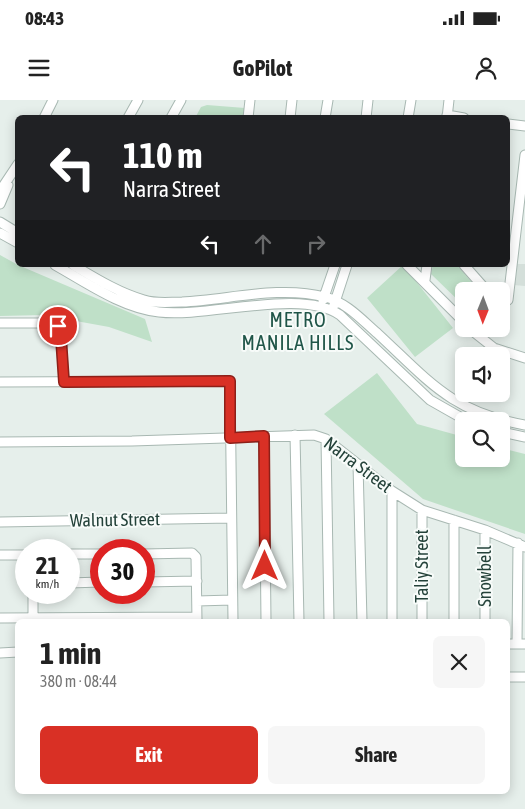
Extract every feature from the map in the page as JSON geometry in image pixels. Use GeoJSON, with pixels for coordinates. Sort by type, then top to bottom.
{"type":"FeatureCollection","features":[{"type":"Feature","properties":{"kind":"street"},"geometry":{"type":"LineString","coordinates":[[46,115],[53,100]]}},
{"type":"Feature","properties":{"kind":"street"},"geometry":{"type":"LineString","coordinates":[[130,115],[138,100]]}},
{"type":"Feature","properties":{"kind":"street"},"geometry":{"type":"LineString","coordinates":[[173,115],[181,100]]}},
{"type":"Feature","properties":{"kind":"street"},"geometry":{"type":"LineString","coordinates":[[248,115],[250,100]]}},
{"type":"Feature","properties":{"kind":"street"},"geometry":{"type":"LineString","coordinates":[[290,115],[292,100]]}},
{"type":"Feature","properties":{"kind":"street"},"geometry":{"type":"LineString","coordinates":[[326,115],[328,100]]}},
{"type":"Feature","properties":{"kind":"street"},"geometry":{"type":"LineString","coordinates":[[366,115],[368,100]]}},
{"type":"Feature","properties":{"kind":"street"},"geometry":{"type":"LineString","coordinates":[[408,115],[411,100]]}},
{"type":"Feature","properties":{"kind":"street"},"geometry":{"type":"LineString","coordinates":[[447,115],[449,100]]}},
{"type":"Feature","properties":{"kind":"street"},"geometry":{"type":"LineString","coordinates":[[510,124],[525,126]]}},
{"type":"Feature","properties":{"kind":"street"},"geometry":{"type":"LineString","coordinates":[[510,252],[525,155]]}},
{"type":"Feature","properties":{"kind":"street"},"geometry":{"type":"LineString","coordinates":[[0,191],[15,169]]}},
{"type":"Feature","properties":{"kind":"street"},"geometry":{"type":"LineString","coordinates":[[0,204],[11,176]]}},
{"type":"Feature","properties":{"kind":"street"},"geometry":{"type":"LineString","coordinates":[[0,222],[15,231]]}},
{"type":"Feature","properties":{"kind":"street"},"geometry":{"type":"LineString","coordinates":[[0,234],[15,242]]}},
{"type":"Feature","properties":{"kind":"street"},"geometry":{"type":"LineString","coordinates":[[59,267],[117,299],[157,312],[208,311],[336,301],[353,312],[434,387],[455,402],[478,413],[525,425]]}},
{"type":"Feature","properties":{"kind":"street"},"geometry":{"type":"LineString","coordinates":[[77,267],[111,286],[144,300],[156,302],[209,301],[268,293],[297,293],[323,301],[430,400],[455,414]]}},
{"type":"Feature","properties":{"kind":"street"},"geometry":{"type":"LineString","coordinates":[[323,301],[335,267]]}},
{"type":"Feature","properties":{"kind":"street"},"geometry":{"type":"LineString","coordinates":[[333,310],[346,267]]}},
{"type":"Feature","properties":{"kind":"street"},"geometry":{"type":"LineString","coordinates":[[409,267],[425,280],[455,312]]}},
{"type":"Feature","properties":{"kind":"street"},"geometry":{"type":"LineString","coordinates":[[425,280],[427,267]]}},
{"type":"Feature","properties":{"kind":"street"},"geometry":{"type":"LineString","coordinates":[[466,267],[479,282]]}},
{"type":"Feature","properties":{"kind":"street"},"geometry":{"type":"LineString","coordinates":[[508,282],[509,267]]}},
{"type":"Feature","properties":{"kind":"street"},"geometry":{"type":"LineString","coordinates":[[0,323],[52,323],[58,326],[61,338],[64,382]]}},
{"type":"Feature","properties":{"kind":"street"},"geometry":{"type":"LineString","coordinates":[[481,338],[494,348],[525,358]]}},
{"type":"Feature","properties":{"kind":"street"},"geometry":{"type":"LineString","coordinates":[[0,382],[230,381],[230,518],[233,619]]}},
{"type":"Feature","properties":{"kind":"street"},"geometry":{"type":"LineString","coordinates":[[510,434],[525,437]]}},
{"type":"Feature","properties":{"kind":"street"},"geometry":{"type":"LineString","coordinates":[[295,435],[299,619]]}},
{"type":"Feature","properties":{"kind":"street","name":"Narra Street"},"geometry":{"type":"LineString","coordinates":[[0,442],[314,435],[326,439],[392,491],[422,510],[485,530],[522,545]]}},
{"type":"Feature","properties":{"kind":"street"},"geometry":{"type":"LineString","coordinates":[[264,436],[266,619]]}},
{"type":"Feature","properties":{"kind":"street"},"geometry":{"type":"LineString","coordinates":[[326,439],[330,619]]}},
{"type":"Feature","properties":{"kind":"street"},"geometry":{"type":"LineString","coordinates":[[358,464],[362,619]]}},
{"type":"Feature","properties":{"kind":"street"},"geometry":{"type":"LineString","coordinates":[[392,491],[392,619]]}},
{"type":"Feature","properties":{"kind":"street","name":"Taliy Street"},"geometry":{"type":"LineString","coordinates":[[422,510],[422,619]]}},
{"type":"Feature","properties":{"kind":"street","name":"Walnut Street"},"geometry":{"type":"LineString","coordinates":[[0,522],[230,518]]}},
{"type":"Feature","properties":{"kind":"street"},"geometry":{"type":"LineString","coordinates":[[454,520],[454,619]]}},
{"type":"Feature","properties":{"kind":"street","name":"Snowbell"},"geometry":{"type":"LineString","coordinates":[[485,530],[485,619]]}},
{"type":"Feature","properties":{"kind":"street"},"geometry":{"type":"LineString","coordinates":[[516,644],[522,545]]}},
{"type":"Feature","properties":{"kind":"street"},"geometry":{"type":"LineString","coordinates":[[0,548],[0,555],[15,554]]}},
{"type":"Feature","properties":{"kind":"street"},"geometry":{"type":"LineString","coordinates":[[0,618],[197,619],[197,559],[195,555],[155,554]]}},
{"type":"Feature","properties":{"kind":"street"},"geometry":{"type":"LineString","coordinates":[[155,582],[197,581]]}},
{"type":"Feature","properties":{"kind":"street"},"geometry":{"type":"LineString","coordinates":[[197,602],[232,600]]}},
{"type":"Feature","properties":{"kind":"street"},"geometry":{"type":"LineString","coordinates":[[33,604],[33,618]]}},
{"type":"Feature","properties":{"kind":"street"},"geometry":{"type":"LineString","coordinates":[[0,653],[15,652]]}},
{"type":"Feature","properties":{"kind":"street"},"geometry":{"type":"LineString","coordinates":[[510,678],[525,677]]}},
{"type":"Feature","properties":{"kind":"shaded area"},"geometry":{"type":"Polygon","coordinates":[[[514,264],[525,264],[525,286],[513,285],[514,264]]]}},
{"type":"Feature","properties":{"kind":"green space"},"geometry":{"type":"Polygon","coordinates":[[[207,105],[245,108],[244,115],[197,115],[201,107],[207,105]]]}},
{"type":"Feature","properties":{"kind":"green space"},"geometry":{"type":"Polygon","coordinates":[[[0,255],[15,263],[15,267],[23,267],[145,319],[152,342],[109,327],[43,315],[0,316],[0,255]]]}},
{"type":"Feature","properties":{"kind":"green space"},"geometry":{"type":"Polygon","coordinates":[[[401,267],[405,267],[453,328],[415,357],[367,298],[401,267]]]}},
{"type":"Feature","properties":{"kind":"green space"},"geometry":{"type":"Polygon","coordinates":[[[433,267],[459,267],[471,282],[455,282],[455,297],[431,274],[433,267]]]}},
{"type":"Feature","properties":{"kind":"green space"},"geometry":{"type":"Polygon","coordinates":[[[377,373],[417,424],[455,435],[455,467],[510,467],[510,450],[525,454],[525,534],[423,499],[324,414],[377,373]]]}},
{"type":"Feature","properties":{"kind":"district","name":"METRO MANILA HILLS"},"geometry":{"type":"Point","coordinates":[298,332]}},
{"type":"Feature","properties":{"kind":"route"},"geometry":{"type":"LineString","coordinates":[[58,326],[61,338],[64,382],[230,381],[230,438],[264,436],[265,566]]}}]}
